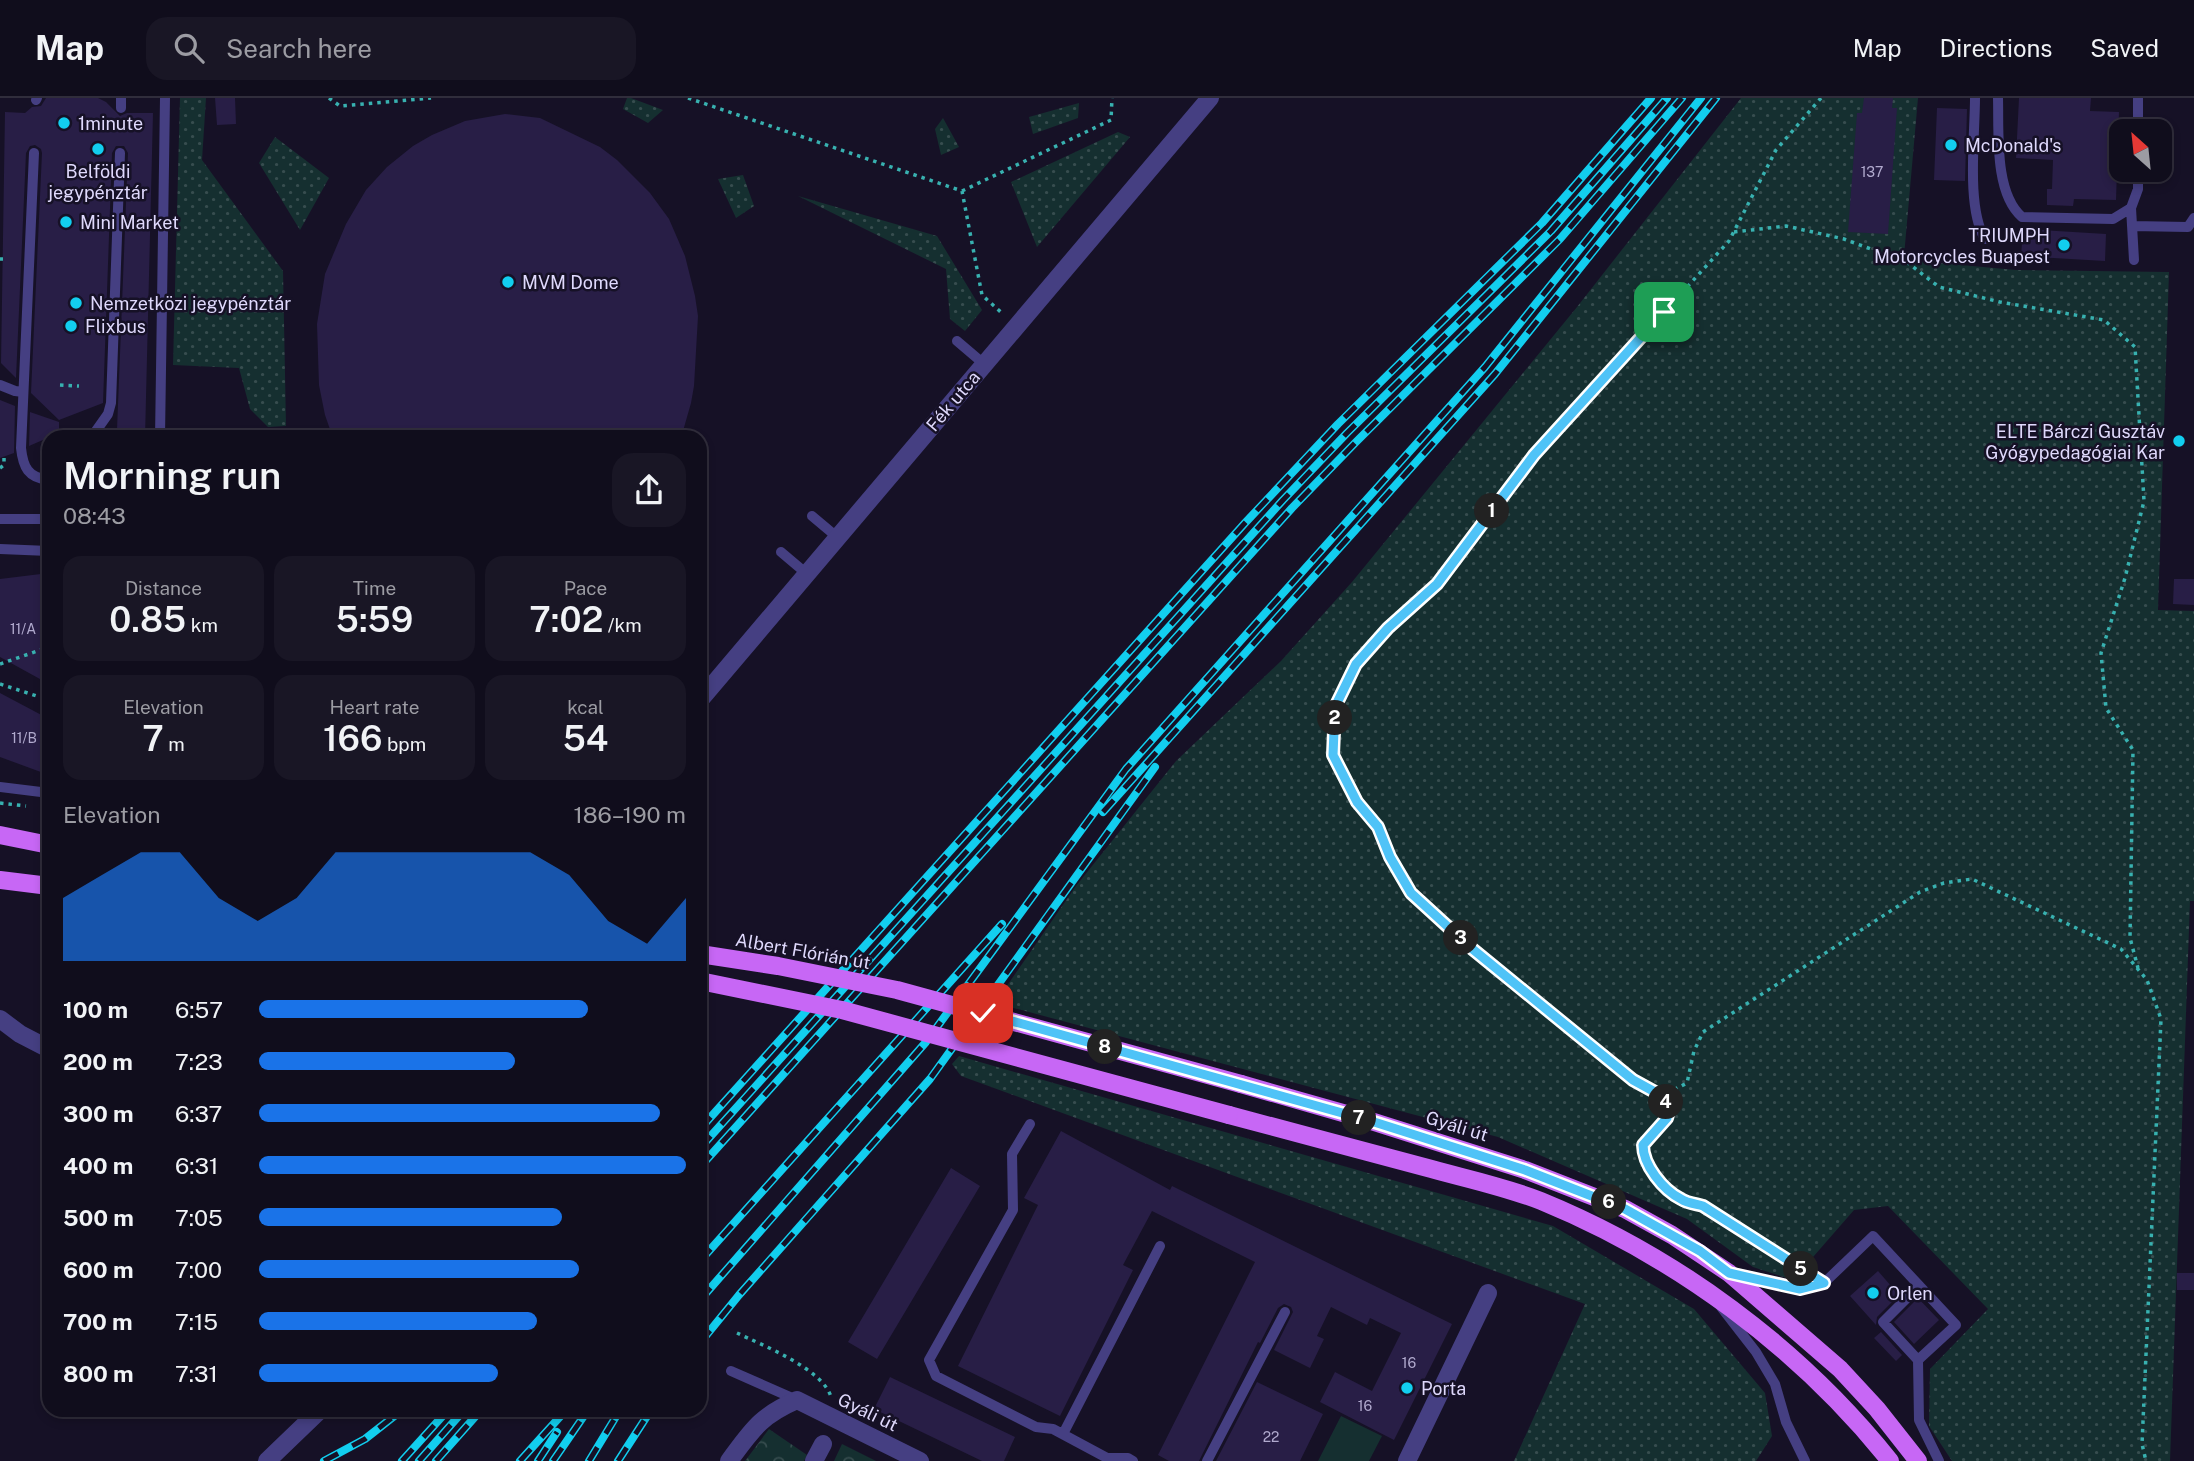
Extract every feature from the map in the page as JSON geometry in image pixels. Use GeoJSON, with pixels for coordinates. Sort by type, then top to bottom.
{"type":"FeatureCollection","features":[{"type":"Feature","properties":{"kind":"main road"},"geometry":{"type":"LineString","coordinates":[[0,835],[42,844]]}},
{"type":"Feature","properties":{"kind":"main road"},"geometry":{"type":"LineString","coordinates":[[0,880],[42,885]]}},
{"type":"Feature","properties":{"kind":"main road","name":"Albert Flórián út"},"geometry":{"type":"LineString","coordinates":[[707,955],[897,990]]}},
{"type":"Feature","properties":{"kind":"main road"},"geometry":{"type":"LineString","coordinates":[[707,982],[815,1004],[1539,1200],[1642,1250],[1758,1329],[1819,1382],[1890,1461]]}},
{"type":"Feature","properties":{"kind":"main road","name":"Gyáli út"},"geometry":{"type":"LineString","coordinates":[[897,990],[1371,1121],[1525,1170],[1625,1209],[1672,1234],[1729,1273],[1840,1369],[1877,1409],[1918,1461]]}},
{"type":"Feature","properties":{"kind":"street","name":"Fék utca"},"geometry":{"type":"LineString","coordinates":[[707,692],[1207,100]]}},
{"type":"Feature","properties":{"kind":"street"},"geometry":{"type":"LineString","coordinates":[[0,1020],[42,1045]]}},
{"type":"Feature","properties":{"kind":"street"},"geometry":{"type":"LineString","coordinates":[[1407,1461],[1488,1293]]}},
{"type":"Feature","properties":{"kind":"street"},"geometry":{"type":"LineString","coordinates":[[729,1461],[758,1422],[774,1410],[797,1400]]}},
{"type":"Feature","properties":{"kind":"street","name":"Gyáli út"},"geometry":{"type":"LineString","coordinates":[[797,1400],[920,1461]]}},
{"type":"Feature","properties":{"kind":"street"},"geometry":{"type":"LineString","coordinates":[[267,1461],[313,1417]]}},
{"type":"Feature","properties":{"kind":"street"},"geometry":{"type":"LineString","coordinates":[[814,1461],[823,1444]]}},
{"type":"Feature","properties":{"kind":"lane"},"geometry":{"type":"LineString","coordinates":[[160,430],[165,98]]}},
{"type":"Feature","properties":{"kind":"lane"},"geometry":{"type":"LineString","coordinates":[[1975,98],[1974,207],[1985,239]]}},
{"type":"Feature","properties":{"kind":"lane"},"geometry":{"type":"LineString","coordinates":[[1998,98],[1999,153],[2012,209],[2022,217],[2113,219],[2131,208]]}},
{"type":"Feature","properties":{"kind":"lane"},"geometry":{"type":"LineString","coordinates":[[2138,98],[2138,119]]}},
{"type":"Feature","properties":{"kind":"lane"},"geometry":{"type":"LineString","coordinates":[[34,153],[22,459],[27,472],[42,479]]}},
{"type":"Feature","properties":{"kind":"lane"},"geometry":{"type":"LineString","coordinates":[[97,430],[108,414],[111,403],[120,153]]}},
{"type":"Feature","properties":{"kind":"lane"},"geometry":{"type":"LineString","coordinates":[[2134,260],[2131,208],[2138,182]]}},
{"type":"Feature","properties":{"kind":"lane"},"geometry":{"type":"LineString","coordinates":[[2132,226],[2188,227],[2194,218]]}},
{"type":"Feature","properties":{"kind":"lane"},"geometry":{"type":"LineString","coordinates":[[957,341],[984,364]]}},
{"type":"Feature","properties":{"kind":"lane"},"geometry":{"type":"LineString","coordinates":[[0,385],[23,392]]}},
{"type":"Feature","properties":{"kind":"lane"},"geometry":{"type":"LineString","coordinates":[[812,516],[837,537]]}},
{"type":"Feature","properties":{"kind":"lane"},"geometry":{"type":"LineString","coordinates":[[0,519],[42,519]]}},
{"type":"Feature","properties":{"kind":"lane"},"geometry":{"type":"LineString","coordinates":[[0,549],[42,551]]}},
{"type":"Feature","properties":{"kind":"lane"},"geometry":{"type":"LineString","coordinates":[[781,552],[807,574]]}},
{"type":"Feature","properties":{"kind":"lane"},"geometry":{"type":"LineString","coordinates":[[0,787],[42,792]]}},
{"type":"Feature","properties":{"kind":"lane"},"geometry":{"type":"LineString","coordinates":[[1030,1124],[1012,1154],[1013,1210],[929,1360],[936,1376],[1036,1426],[1053,1429],[1107,1458],[1128,1458],[1133,1461]]}},
{"type":"Feature","properties":{"kind":"lane"},"geometry":{"type":"LineString","coordinates":[[1729,1273],[1800,1289],[1824,1283],[1873,1236],[1956,1325],[1918,1360]]}},
{"type":"Feature","properties":{"kind":"lane"},"geometry":{"type":"LineString","coordinates":[[1063,1434],[1160,1246]]}},
{"type":"Feature","properties":{"kind":"lane"},"geometry":{"type":"LineString","coordinates":[[1919,1286],[1883,1322],[1918,1360],[1919,1420],[1939,1461]]}},
{"type":"Feature","properties":{"kind":"lane"},"geometry":{"type":"LineString","coordinates":[[1716,1299],[1731,1323],[1756,1352],[1775,1384],[1786,1422],[1805,1461]]}},
{"type":"Feature","properties":{"kind":"lane"},"geometry":{"type":"LineString","coordinates":[[1207,1461],[1285,1312]]}},
{"type":"Feature","properties":{"kind":"lane"},"geometry":{"type":"LineString","coordinates":[[731,1371],[797,1400]]}},
{"type":"Feature","properties":{"kind":"path"},"geometry":{"type":"LineString","coordinates":[[329,98],[340,106],[431,98]]}},
{"type":"Feature","properties":{"kind":"path"},"geometry":{"type":"LineString","coordinates":[[688,98],[962,191],[1111,120],[1112,98]]}},
{"type":"Feature","properties":{"kind":"path"},"geometry":{"type":"LineString","coordinates":[[1821,98],[1776,150],[1729,241],[1534,455],[1437,584],[1388,628],[1356,664],[1335,707],[1333,755],[1357,802],[1378,827],[1390,857],[1411,893],[1470,947],[1633,1080],[1664,1097],[1670,1108],[1667,1118],[1643,1145],[1643,1157],[1654,1175],[1680,1199],[1703,1206],[1824,1283]]}},
{"type":"Feature","properties":{"kind":"path"},"geometry":{"type":"LineString","coordinates":[[962,191],[982,295],[1016,327]]}},
{"type":"Feature","properties":{"kind":"path"},"geometry":{"type":"LineString","coordinates":[[1734,232],[1786,226],[1844,239],[1908,263],[1939,287],[2000,302],[2104,320],[2135,347],[2144,500],[2125,578],[2101,653],[2106,708],[2133,750],[2130,938],[2138,969]]}},
{"type":"Feature","properties":{"kind":"path"},"geometry":{"type":"LineString","coordinates":[[60,385],[79,386]]}},
{"type":"Feature","properties":{"kind":"path"},"geometry":{"type":"LineString","coordinates":[[0,468],[4,465],[4,453]]}},
{"type":"Feature","properties":{"kind":"path"},"geometry":{"type":"LineString","coordinates":[[0,664],[42,650]]}},
{"type":"Feature","properties":{"kind":"path"},"geometry":{"type":"LineString","coordinates":[[0,684],[42,698]]}},
{"type":"Feature","properties":{"kind":"path"},"geometry":{"type":"LineString","coordinates":[[1650,1091],[1671,1092],[1687,1083],[1694,1051],[1703,1032],[1920,892],[1944,883],[1972,879],[2121,949],[2147,980],[2161,1019],[2142,1444],[2146,1461]]}},
{"type":"Feature","properties":{"kind":"path"},"geometry":{"type":"LineString","coordinates":[[737,1333],[798,1363],[829,1389],[838,1421]]}},
{"type":"Feature","properties":{"kind":"green space"},"geometry":{"type":"Polygon","coordinates":[[[180,98],[206,98],[202,160],[283,271],[286,426],[268,427],[250,409],[239,368],[173,365],[180,98]]]}},
{"type":"Feature","properties":{"kind":"green space"},"geometry":{"type":"Polygon","coordinates":[[[627,98],[663,110],[648,123],[623,109],[627,98]]]}},
{"type":"Feature","properties":{"kind":"green space"},"geometry":{"type":"Polygon","coordinates":[[[1741,98],[1918,98],[1904,256],[1917,261],[2016,270],[2169,272],[2158,610],[2194,611],[2194,901],[2190,901],[2170,1461],[1952,1461],[1929,1426],[1930,1369],[1988,1309],[1888,1206],[1854,1210],[1793,1280],[1753,1267],[1687,1219],[1498,1137],[995,1003],[1076,886],[1176,761],[1281,661],[1352,582],[1577,307],[1741,98]]]}},
{"type":"Feature","properties":{"kind":"green space"},"geometry":{"type":"Polygon","coordinates":[[[1079,103],[1078,118],[1033,134],[1029,117],[1079,103]]]}},
{"type":"Feature","properties":{"kind":"green space"},"geometry":{"type":"Polygon","coordinates":[[[943,118],[959,147],[941,155],[935,129],[943,118]]]}},
{"type":"Feature","properties":{"kind":"green space"},"geometry":{"type":"Polygon","coordinates":[[[1118,132],[1130,137],[1037,247],[1011,182],[1118,132]]]}},
{"type":"Feature","properties":{"kind":"green space"},"geometry":{"type":"Polygon","coordinates":[[[275,137],[329,178],[300,230],[259,163],[275,137]]]}},
{"type":"Feature","properties":{"kind":"green space"},"geometry":{"type":"Polygon","coordinates":[[[743,175],[754,206],[736,218],[718,179],[743,175]]]}},
{"type":"Feature","properties":{"kind":"green space"},"geometry":{"type":"Polygon","coordinates":[[[798,196],[937,236],[982,310],[965,331],[950,319],[946,269],[798,196]]]}},
{"type":"Feature","properties":{"kind":"green space"},"geometry":{"type":"Polygon","coordinates":[[[959,1056],[1553,1226],[1694,1309],[1765,1393],[1772,1436],[1756,1461],[1514,1461],[1585,1304],[961,1076],[952,1064],[959,1056]]]}},
{"type":"Feature","properties":{"kind":"green space"},"geometry":{"type":"Polygon","coordinates":[[[1341,1416],[1382,1436],[1369,1461],[1318,1461],[1341,1416]]]}},
{"type":"Feature","properties":{"kind":"green space"},"geometry":{"type":"Polygon","coordinates":[[[769,1429],[807,1455],[804,1461],[745,1461],[769,1429]]]}},
{"type":"Feature","properties":{"kind":"green space"},"geometry":{"type":"Polygon","coordinates":[[[842,1444],[876,1461],[834,1461],[842,1444]]]}},
{"type":"Feature","properties":{"kind":"building"},"geometry":{"type":"Polygon","coordinates":[[[46,98],[98,98],[120,116],[127,113],[153,113],[145,430],[117,430],[128,153],[124,146],[116,146],[112,153],[103,403],[59,420],[31,393],[42,153],[35,145],[30,146],[26,153],[16,378],[1,363],[5,112],[25,113],[32,107],[41,106],[46,98]]]}},
{"type":"Feature","properties":{"kind":"building"},"geometry":{"type":"Polygon","coordinates":[[[215,98],[235,98],[236,124],[217,125],[215,98]]]}},
{"type":"Feature","properties":{"kind":"building"},"geometry":{"type":"Polygon","coordinates":[[[1864,98],[1893,98],[1892,108],[1897,108],[1888,234],[1848,232],[1857,113],[1862,113],[1864,98]]]}},
{"type":"Feature","properties":{"kind":"building"},"geometry":{"type":"Polygon","coordinates":[[[2019,98],[2091,98],[2090,111],[2119,112],[2119,119],[2109,119],[2109,182],[2117,182],[2116,200],[2074,199],[2073,206],[2047,205],[2047,189],[2052,189],[2053,160],[2016,158],[2019,98]]]}},
{"type":"Feature","properties":{"kind":"building","name":"McDonald's"},"geometry":{"type":"Polygon","coordinates":[[[1937,108],[1967,109],[1965,181],[1934,180],[1937,108]]]}},
{"type":"Feature","properties":{"kind":"building","name":"MVM Dome"},"geometry":{"type":"Polygon","coordinates":[[[505,114],[540,118],[600,147],[617,160],[650,193],[669,219],[685,256],[698,316],[694,386],[683,430],[330,430],[319,385],[317,324],[325,274],[346,224],[366,190],[387,167],[413,146],[465,121],[505,114]]]}},
{"type":"Feature","properties":{"kind":"building","name":"TRIUMPH Motorcycles Buapest"},"geometry":{"type":"Polygon","coordinates":[[[2023,229],[2106,234],[2105,261],[2021,256],[2023,229]]]}},
{"type":"Feature","properties":{"kind":"building"},"geometry":{"type":"Polygon","coordinates":[[[0,400],[15,406],[14,453],[0,458],[0,400]]]}},
{"type":"Feature","properties":{"kind":"building"},"geometry":{"type":"Polygon","coordinates":[[[30,412],[59,422],[59,430],[42,430],[42,440],[29,446],[30,412]]]}},
{"type":"Feature","properties":{"kind":"building"},"geometry":{"type":"Polygon","coordinates":[[[42,574],[42,680],[0,657],[0,579],[42,574]]]}},
{"type":"Feature","properties":{"kind":"building"},"geometry":{"type":"Polygon","coordinates":[[[2174,579],[2194,579],[2194,605],[2173,604],[2174,579]]]}},
{"type":"Feature","properties":{"kind":"building"},"geometry":{"type":"Polygon","coordinates":[[[0,693],[42,715],[42,772],[0,757],[0,693]]]}},
{"type":"Feature","properties":{"kind":"building"},"geometry":{"type":"Polygon","coordinates":[[[1061,1131],[1170,1190],[1172,1186],[1452,1324],[1394,1440],[1320,1402],[1335,1372],[1372,1391],[1401,1333],[1370,1318],[1367,1325],[1331,1307],[1317,1336],[1324,1339],[1310,1368],[1274,1350],[1293,1312],[1291,1307],[1284,1304],[1278,1308],[1260,1343],[1258,1342],[1199,1461],[1169,1461],[1158,1455],[1255,1262],[1152,1211],[1123,1265],[1133,1270],[1060,1416],[958,1366],[1038,1205],[1024,1198],[1061,1131]]]}},
{"type":"Feature","properties":{"kind":"building"},"geometry":{"type":"Polygon","coordinates":[[[951,1168],[980,1186],[877,1359],[848,1342],[951,1168]]]}},
{"type":"Feature","properties":{"kind":"building","name":"Orlen"},"geometry":{"type":"Polygon","coordinates":[[[1878,1271],[1899,1295],[1877,1317],[1876,1325],[1850,1296],[1878,1271]]]}},
{"type":"Feature","properties":{"kind":"building"},"geometry":{"type":"Polygon","coordinates":[[[2177,1273],[2194,1273],[2194,1290],[2177,1290],[2177,1273]]]}},
{"type":"Feature","properties":{"kind":"building"},"geometry":{"type":"Polygon","coordinates":[[[1918,1298],[1939,1320],[1914,1344],[1894,1322],[1918,1298]]]}},
{"type":"Feature","properties":{"kind":"building"},"geometry":{"type":"Polygon","coordinates":[[[1881,1332],[1902,1355],[1896,1361],[1874,1338],[1881,1332]]]}},
{"type":"Feature","properties":{"kind":"building"},"geometry":{"type":"Polygon","coordinates":[[[890,1377],[1015,1437],[1004,1461],[982,1461],[874,1409],[890,1377]]]}},
{"type":"Feature","properties":{"kind":"building"},"geometry":{"type":"Polygon","coordinates":[[[1257,1382],[1323,1414],[1300,1461],[1216,1461],[1257,1382]]]}},
{"type":"Feature","properties":{"kind":"railway"},"geometry":{"type":"LineString","coordinates":[[707,1121],[1245,523],[1338,424],[1542,223],[1651,98]]}},
{"type":"Feature","properties":{"kind":"railway"},"geometry":{"type":"LineString","coordinates":[[707,1140],[1283,500],[1551,231],[1667,98]]}},
{"type":"Feature","properties":{"kind":"railway"},"geometry":{"type":"LineString","coordinates":[[707,1159],[1292,508],[1560,239],[1682,98]]}},
{"type":"Feature","properties":{"kind":"railway"},"geometry":{"type":"LineString","coordinates":[[707,1292],[926,1042],[1126,769],[1485,367],[1701,98]]}},
{"type":"Feature","properties":{"kind":"railway"},"geometry":{"type":"LineString","coordinates":[[1103,812],[1495,374],[1716,98]]}},
{"type":"Feature","properties":{"kind":"railway"},"geometry":{"type":"LineString","coordinates":[[707,1334],[930,1079],[1155,767]]}},
{"type":"Feature","properties":{"kind":"railway"},"geometry":{"type":"LineString","coordinates":[[707,1253],[1002,924]]}},
{"type":"Feature","properties":{"kind":"railway"},"geometry":{"type":"LineString","coordinates":[[324,1461],[365,1439],[393,1417]]}},
{"type":"Feature","properties":{"kind":"railway"},"geometry":{"type":"LineString","coordinates":[[402,1461],[442,1417]]}},
{"type":"Feature","properties":{"kind":"railway"},"geometry":{"type":"LineString","coordinates":[[419,1461],[458,1417]]}},
{"type":"Feature","properties":{"kind":"railway"},"geometry":{"type":"LineString","coordinates":[[436,1461],[475,1417]]}},
{"type":"Feature","properties":{"kind":"railway"},"geometry":{"type":"LineString","coordinates":[[520,1461],[560,1417]]}},
{"type":"Feature","properties":{"kind":"railway"},"geometry":{"type":"LineString","coordinates":[[553,1461],[583,1417]]}},
{"type":"Feature","properties":{"kind":"railway"},"geometry":{"type":"LineString","coordinates":[[589,1461],[616,1417]]}},
{"type":"Feature","properties":{"kind":"railway"},"geometry":{"type":"LineString","coordinates":[[618,1461],[646,1417]]}},
{"type":"Feature","properties":{"kind":"railway"},"geometry":{"type":"LineString","coordinates":[[538,1461],[557,1432]]}},
{"type":"Feature","properties":{"kind":"place","name":"1minute"},"geometry":{"type":"Point","coordinates":[64,123]}},
{"type":"Feature","properties":{"kind":"place","name":"McDonald's"},"geometry":{"type":"Point","coordinates":[1951,145]}},
{"type":"Feature","properties":{"kind":"place","name":"Belföldi jegypénztár"},"geometry":{"type":"Point","coordinates":[98,149]}},
{"type":"Feature","properties":{"kind":"place","name":"Mini Market"},"geometry":{"type":"Point","coordinates":[66,222]}},
{"type":"Feature","properties":{"kind":"place","name":"TRIUMPH Motorcycles Buapest"},"geometry":{"type":"Point","coordinates":[2064,245]}},
{"type":"Feature","properties":{"kind":"place","name":"MVM Dome"},"geometry":{"type":"Point","coordinates":[508,282]}},
{"type":"Feature","properties":{"kind":"place","name":"Nemzetközi jegypénztár"},"geometry":{"type":"Point","coordinates":[76,303]}},
{"type":"Feature","properties":{"kind":"place","name":"Flixbus"},"geometry":{"type":"Point","coordinates":[71,326]}},
{"type":"Feature","properties":{"kind":"place","name":"ELTE Bárczi Gusztáv Gyógypedagógiai Kar"},"geometry":{"type":"Point","coordinates":[2179,441]}},
{"type":"Feature","properties":{"kind":"place","name":"Orlen"},"geometry":{"type":"Point","coordinates":[1873,1293]}},
{"type":"Feature","properties":{"kind":"place","name":"Porta"},"geometry":{"type":"Point","coordinates":[1407,1388]}},
{"type":"Feature","properties":{"kind":"route"},"geometry":{"type":"LineString","coordinates":[[983,1013],[1371,1121],[1525,1170],[1625,1209],[1700,1251],[1729,1273],[1800,1289],[1824,1283],[1703,1206],[1680,1199],[1654,1175],[1643,1157],[1643,1145],[1667,1118],[1670,1108],[1664,1097],[1633,1080],[1470,947],[1411,893],[1390,857],[1378,827],[1357,802],[1333,755],[1335,707],[1356,664],[1388,628],[1437,584],[1534,455],[1664,312]]}}]}
